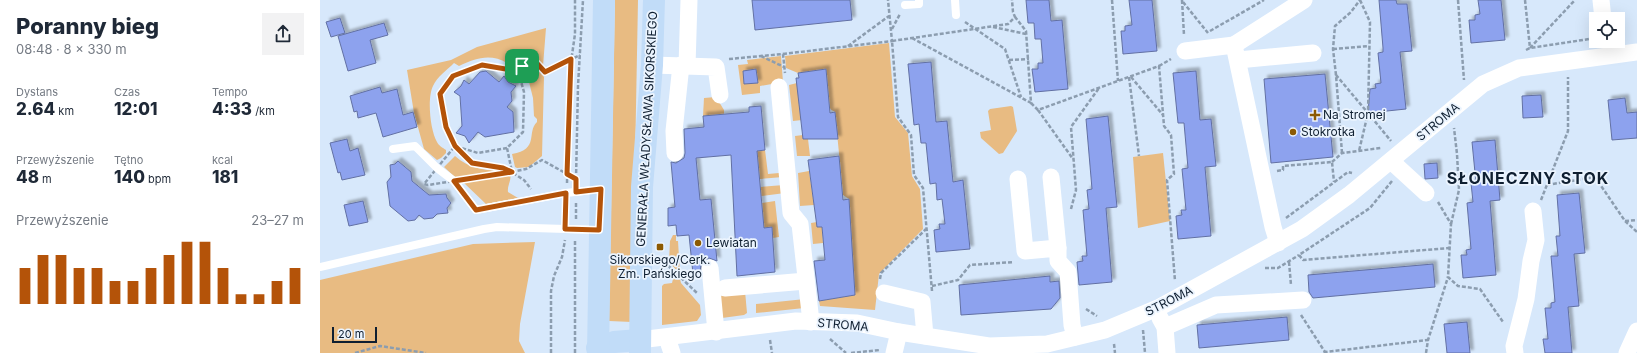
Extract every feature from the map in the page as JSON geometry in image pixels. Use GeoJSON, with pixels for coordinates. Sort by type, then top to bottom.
{"type":"FeatureCollection","features":[{"type":"Feature","properties":{"kind":"main road"},"geometry":{"type":"LineString","coordinates":[[604,0],[598,350],[614,342],[640,347]]}},
{"type":"Feature","properties":{"kind":"main road","name":"GENERAŁA WŁADYSŁAWA SIKORSKIEGO"},"geometry":{"type":"LineString","coordinates":[[640,347],[642,188],[652,65],[654,0]]}},
{"type":"Feature","properties":{"kind":"street"},"geometry":{"type":"LineString","coordinates":[[675,153],[674,131],[684,65],[689,0]]}},
{"type":"Feature","properties":{"kind":"street"},"geometry":{"type":"LineString","coordinates":[[1236,52],[1304,0]]}},
{"type":"Feature","properties":{"kind":"street"},"geometry":{"type":"LineString","coordinates":[[1601,0],[1602,12]]}},
{"type":"Feature","properties":{"kind":"street","name":"STROMA"},"geometry":{"type":"LineString","coordinates":[[640,347],[670,345],[716,332],[796,321],[857,323],[899,332],[989,346],[1047,344],[1105,330],[1156,309],[1302,229],[1338,204],[1483,84],[1519,68],[1606,49],[1637,52]]}},
{"type":"Feature","properties":{"kind":"street"},"geometry":{"type":"LineString","coordinates":[[1185,51],[1313,53]]}},
{"type":"Feature","properties":{"kind":"street"},"geometry":{"type":"LineString","coordinates":[[1236,52],[1273,228],[1278,242]]}},
{"type":"Feature","properties":{"kind":"street"},"geometry":{"type":"LineString","coordinates":[[652,65],[716,67],[720,95]]}},
{"type":"Feature","properties":{"kind":"street"},"geometry":{"type":"LineString","coordinates":[[779,87],[790,213],[800,224],[811,322]]}},
{"type":"Feature","properties":{"kind":"street"},"geometry":{"type":"LineString","coordinates":[[1394,158],[1430,195]]}},
{"type":"Feature","properties":{"kind":"street"},"geometry":{"type":"LineString","coordinates":[[1051,177],[1058,261],[1068,272],[1072,325],[1075,337]]}},
{"type":"Feature","properties":{"kind":"street"},"geometry":{"type":"LineString","coordinates":[[1018,180],[1025,251],[1058,248]]}},
{"type":"Feature","properties":{"kind":"street"},"geometry":{"type":"LineString","coordinates":[[1515,353],[1514,346],[1526,299],[1531,261],[1536,240],[1533,211]]}},
{"type":"Feature","properties":{"kind":"street"},"geometry":{"type":"LineString","coordinates":[[710,268],[716,332]]}},
{"type":"Feature","properties":{"kind":"street"},"geometry":{"type":"LineString","coordinates":[[725,288],[806,281]]}},
{"type":"Feature","properties":{"kind":"street"},"geometry":{"type":"LineString","coordinates":[[882,289],[922,302],[925,336]]}},
{"type":"Feature","properties":{"kind":"street"},"geometry":{"type":"LineString","coordinates":[[1165,328],[1216,305],[1303,300]]}},
{"type":"Feature","properties":{"kind":"street"},"geometry":{"type":"LineString","coordinates":[[1156,309],[1165,328],[1167,353]]}},
{"type":"Feature","properties":{"kind":"street"},"geometry":{"type":"LineString","coordinates":[[1627,353],[1637,331]]}},
{"type":"Feature","properties":{"kind":"street"},"geometry":{"type":"LineString","coordinates":[[894,353],[899,332]]}},
{"type":"Feature","properties":{"kind":"lane"},"geometry":{"type":"LineString","coordinates":[[905,5],[919,4],[919,0]]}},
{"type":"Feature","properties":{"kind":"lane"},"geometry":{"type":"LineString","coordinates":[[955,0],[956,14]]}},
{"type":"Feature","properties":{"kind":"lane"},"geometry":{"type":"LineString","coordinates":[[393,149],[415,146],[437,168],[454,181],[476,210],[566,193],[601,189]]}},
{"type":"Feature","properties":{"kind":"lane"},"geometry":{"type":"LineString","coordinates":[[320,267],[484,229],[599,230]]}},
{"type":"Feature","properties":{"kind":"path"},"geometry":{"type":"LineString","coordinates":[[551,353],[551,291],[554,276],[562,257],[565,241],[571,59],[574,34],[575,0]]}},
{"type":"Feature","properties":{"kind":"path"},"geometry":{"type":"LineString","coordinates":[[575,353],[576,179],[583,0]]}},
{"type":"Feature","properties":{"kind":"path"},"geometry":{"type":"LineString","coordinates":[[888,0],[898,117],[911,135],[914,175],[923,188],[932,293]]}},
{"type":"Feature","properties":{"kind":"path"},"geometry":{"type":"LineString","coordinates":[[1012,0],[1015,17],[1026,31],[1031,103]]}},
{"type":"Feature","properties":{"kind":"path"},"geometry":{"type":"LineString","coordinates":[[1112,0],[1118,82]]}},
{"type":"Feature","properties":{"kind":"path"},"geometry":{"type":"LineString","coordinates":[[1208,33],[1264,0]]}},
{"type":"Feature","properties":{"kind":"path"},"geometry":{"type":"LineString","coordinates":[[1342,153],[1336,75],[1332,49],[1335,26],[1351,12],[1360,0],[1370,22],[1368,113],[1359,151]]}},
{"type":"Feature","properties":{"kind":"path"},"geometry":{"type":"LineString","coordinates":[[1458,0],[1465,84]]}},
{"type":"Feature","properties":{"kind":"path"},"geometry":{"type":"LineString","coordinates":[[1525,0],[1530,48],[1575,0]]}},
{"type":"Feature","properties":{"kind":"path"},"geometry":{"type":"LineString","coordinates":[[891,30],[905,5]]}},
{"type":"Feature","properties":{"kind":"path"},"geometry":{"type":"LineString","coordinates":[[956,14],[959,19],[1005,49],[1021,97]]}},
{"type":"Feature","properties":{"kind":"path"},"geometry":{"type":"LineString","coordinates":[[848,46],[889,16]]}},
{"type":"Feature","properties":{"kind":"path"},"geometry":{"type":"LineString","coordinates":[[783,54],[991,27],[1008,24],[1015,17]]}},
{"type":"Feature","properties":{"kind":"path"},"geometry":{"type":"LineString","coordinates":[[991,27],[1026,34]]}},
{"type":"Feature","properties":{"kind":"path"},"geometry":{"type":"LineString","coordinates":[[912,38],[1031,103],[1038,110],[1074,159]]}},
{"type":"Feature","properties":{"kind":"path"},"geometry":{"type":"LineString","coordinates":[[1332,49],[1369,46]]}},
{"type":"Feature","properties":{"kind":"path"},"geometry":{"type":"LineString","coordinates":[[518,71],[531,57],[545,72],[580,55]]}},
{"type":"Feature","properties":{"kind":"path"},"geometry":{"type":"LineString","coordinates":[[761,56],[784,67]]}},
{"type":"Feature","properties":{"kind":"path"},"geometry":{"type":"LineString","coordinates":[[1008,60],[1029,59]]}},
{"type":"Feature","properties":{"kind":"path"},"geometry":{"type":"LineString","coordinates":[[518,71],[482,65],[453,76],[440,94],[446,127],[455,146],[472,163],[503,168],[512,172],[524,180],[532,190],[535,199]]}},
{"type":"Feature","properties":{"kind":"path"},"geometry":{"type":"LineString","coordinates":[[1038,110],[1159,66],[1164,126],[1171,135],[1174,174],[1167,180],[1175,284]]}},
{"type":"Feature","properties":{"kind":"path"},"geometry":{"type":"LineString","coordinates":[[455,146],[478,153],[507,148],[523,132],[524,92],[518,71]]}},
{"type":"Feature","properties":{"kind":"path"},"geometry":{"type":"LineString","coordinates":[[1336,75],[1368,113],[1394,158]]}},
{"type":"Feature","properties":{"kind":"path"},"geometry":{"type":"LineString","coordinates":[[1130,77],[1163,116]]}},
{"type":"Feature","properties":{"kind":"path"},"geometry":{"type":"LineString","coordinates":[[1130,77],[1139,156]]}},
{"type":"Feature","properties":{"kind":"path"},"geometry":{"type":"LineString","coordinates":[[1562,78],[1568,77]]}},
{"type":"Feature","properties":{"kind":"path"},"geometry":{"type":"LineString","coordinates":[[1071,210],[1076,190],[1071,127],[1100,88]]}},
{"type":"Feature","properties":{"kind":"path"},"geometry":{"type":"LineString","coordinates":[[1449,132],[1459,123]]}},
{"type":"Feature","properties":{"kind":"path"},"geometry":{"type":"LineString","coordinates":[[1426,353],[1428,340],[1448,278],[1450,224],[1459,190],[1454,127]]}},
{"type":"Feature","properties":{"kind":"path"},"geometry":{"type":"LineString","coordinates":[[507,148],[512,172]]}},
{"type":"Feature","properties":{"kind":"path"},"geometry":{"type":"LineString","coordinates":[[1283,170],[1283,166],[1332,162],[1342,153],[1359,151],[1394,158]]}},
{"type":"Feature","properties":{"kind":"path"},"geometry":{"type":"LineString","coordinates":[[1394,158],[1370,208],[1299,256],[1303,260],[1449,248]]}},
{"type":"Feature","properties":{"kind":"path"},"geometry":{"type":"LineString","coordinates":[[424,184],[428,185],[512,172],[535,166],[542,160],[576,179]]}},
{"type":"Feature","properties":{"kind":"path"},"geometry":{"type":"LineString","coordinates":[[1332,162],[1334,182]]}},
{"type":"Feature","properties":{"kind":"path"},"geometry":{"type":"LineString","coordinates":[[1547,185],[1594,177],[1625,221],[1637,232]]}},
{"type":"Feature","properties":{"kind":"path"},"geometry":{"type":"LineString","coordinates":[[1430,195],[1442,208],[1450,224]]}},
{"type":"Feature","properties":{"kind":"path"},"geometry":{"type":"LineString","coordinates":[[1625,221],[1637,220]]}},
{"type":"Feature","properties":{"kind":"path"},"geometry":{"type":"LineString","coordinates":[[882,289],[881,273],[926,228]]}},
{"type":"Feature","properties":{"kind":"path"},"geometry":{"type":"LineString","coordinates":[[659,252],[659,265]]}},
{"type":"Feature","properties":{"kind":"path"},"geometry":{"type":"LineString","coordinates":[[659,257],[698,295]]}},
{"type":"Feature","properties":{"kind":"path"},"geometry":{"type":"LineString","coordinates":[[932,286],[958,280],[970,266],[1018,261]]}},
{"type":"Feature","properties":{"kind":"path"},"geometry":{"type":"LineString","coordinates":[[1448,278],[1458,286],[1480,289],[1503,322],[1510,320]]}},
{"type":"Feature","properties":{"kind":"path"},"geometry":{"type":"LineString","coordinates":[[1082,306],[1098,317]]}},
{"type":"Feature","properties":{"kind":"path"},"geometry":{"type":"LineString","coordinates":[[1143,330],[1145,353]]}},
{"type":"Feature","properties":{"kind":"path"},"geometry":{"type":"LineString","coordinates":[[770,336],[772,353]]}},
{"type":"Feature","properties":{"kind":"path"},"geometry":{"type":"LineString","coordinates":[[1324,353],[1428,340]]}},
{"type":"Feature","properties":{"kind":"path"},"geometry":{"type":"LineString","coordinates":[[1114,342],[1115,353]]}},
{"type":"Feature","properties":{"kind":"path"},"geometry":{"type":"LineString","coordinates":[[355,353],[380,346],[426,353]]}},
{"type":"Feature","properties":{"kind":"shaded area"},"geometry":{"type":"Polygon","coordinates":[[[615,0],[638,0],[632,322],[609,321],[615,0]]]}},
{"type":"Feature","properties":{"kind":"shaded area"},"geometry":{"type":"Polygon","coordinates":[[[546,28],[543,66],[531,51],[521,63],[514,57],[507,63],[489,57],[477,59],[459,66],[454,63],[442,74],[431,91],[430,114],[435,137],[438,144],[446,150],[446,153],[437,160],[424,149],[414,113],[407,70],[451,60],[477,47],[546,28]]]}},
{"type":"Feature","properties":{"kind":"shaded area"},"geometry":{"type":"Polygon","coordinates":[[[889,43],[895,117],[908,133],[912,176],[920,189],[923,229],[879,274],[875,310],[820,306],[819,301],[855,295],[849,199],[843,195],[835,112],[830,109],[826,69],[798,73],[786,68],[785,56],[889,43]]]}},
{"type":"Feature","properties":{"kind":"shaded area"},"geometry":{"type":"Polygon","coordinates":[[[781,56],[783,82],[760,86],[760,93],[742,95],[738,65],[748,64],[747,60],[781,56]]]}},
{"type":"Feature","properties":{"kind":"shaded area"},"geometry":{"type":"Polygon","coordinates":[[[531,63],[544,77],[542,156],[529,167],[517,168],[515,167],[512,154],[521,152],[529,145],[532,131],[537,122],[537,119],[534,116],[533,98],[529,82],[535,75],[527,68],[531,63]]]}},
{"type":"Feature","properties":{"kind":"shaded area"},"geometry":{"type":"Polygon","coordinates":[[[797,83],[802,120],[793,121],[789,85],[797,83]]]}},
{"type":"Feature","properties":{"kind":"shaded area"},"geometry":{"type":"Polygon","coordinates":[[[716,97],[724,110],[724,114],[703,116],[704,98],[716,97]]]}},
{"type":"Feature","properties":{"kind":"shaded area"},"geometry":{"type":"Polygon","coordinates":[[[1013,107],[1017,131],[1003,153],[999,154],[981,138],[980,132],[991,130],[988,111],[990,109],[1013,107]]]}},
{"type":"Feature","properties":{"kind":"shaded area"},"geometry":{"type":"Polygon","coordinates":[[[803,135],[803,139],[808,139],[810,156],[797,156],[795,136],[803,135]]]}},
{"type":"Feature","properties":{"kind":"shaded area"},"geometry":{"type":"Polygon","coordinates":[[[765,150],[768,174],[779,173],[783,177],[760,179],[757,151],[765,150]]]}},
{"type":"Feature","properties":{"kind":"shaded area"},"geometry":{"type":"Polygon","coordinates":[[[1163,153],[1170,221],[1138,228],[1133,157],[1163,153]]]}},
{"type":"Feature","properties":{"kind":"shaded area"},"geometry":{"type":"Polygon","coordinates":[[[455,156],[470,166],[476,168],[500,171],[456,178],[444,167],[455,156]]]}},
{"type":"Feature","properties":{"kind":"shaded area"},"geometry":{"type":"Polygon","coordinates":[[[809,171],[814,205],[800,206],[798,173],[809,171]]]}},
{"type":"Feature","properties":{"kind":"shaded area"},"geometry":{"type":"Polygon","coordinates":[[[510,174],[508,192],[518,198],[486,204],[464,183],[510,174]]]}},
{"type":"Feature","properties":{"kind":"shaded area"},"geometry":{"type":"Polygon","coordinates":[[[784,185],[785,193],[761,196],[760,187],[784,185]]]}},
{"type":"Feature","properties":{"kind":"shaded area"},"geometry":{"type":"Polygon","coordinates":[[[775,201],[779,237],[773,238],[772,227],[764,228],[762,203],[775,201]]]}},
{"type":"Feature","properties":{"kind":"shaded area"},"geometry":{"type":"Polygon","coordinates":[[[817,222],[822,227],[823,243],[813,244],[811,223],[817,222]]]}},
{"type":"Feature","properties":{"kind":"shaded area"},"geometry":{"type":"Polygon","coordinates":[[[673,235],[676,235],[676,241],[678,241],[680,274],[669,262],[670,241],[673,235]]]}},
{"type":"Feature","properties":{"kind":"shaded area"},"geometry":{"type":"Polygon","coordinates":[[[535,242],[520,324],[519,341],[525,353],[320,353],[320,280],[473,244],[535,242]]]}},
{"type":"Feature","properties":{"kind":"shaded area"},"geometry":{"type":"Polygon","coordinates":[[[673,279],[680,279],[681,283],[700,305],[701,315],[697,321],[662,325],[662,286],[664,284],[672,283],[673,279]]]}},
{"type":"Feature","properties":{"kind":"shaded area"},"geometry":{"type":"Polygon","coordinates":[[[745,291],[747,313],[744,315],[722,318],[720,297],[725,293],[745,291]]]}},
{"type":"Feature","properties":{"kind":"shaded area"},"geometry":{"type":"Polygon","coordinates":[[[805,299],[804,308],[756,313],[756,304],[805,299]]]}},
{"type":"Feature","properties":{"kind":"building"},"geometry":{"type":"Polygon","coordinates":[[[752,0],[850,0],[852,20],[755,30],[752,0]]]}},
{"type":"Feature","properties":{"kind":"building"},"geometry":{"type":"Polygon","coordinates":[[[1026,0],[1049,0],[1051,21],[1062,20],[1068,89],[1035,92],[1032,69],[1038,69],[1038,63],[1043,63],[1041,39],[1035,39],[1034,23],[1028,23],[1026,0]]]}},
{"type":"Feature","properties":{"kind":"building"},"geometry":{"type":"Polygon","coordinates":[[[1129,0],[1152,0],[1157,51],[1123,54],[1121,31],[1125,31],[1125,26],[1132,25],[1129,0]]]}},
{"type":"Feature","properties":{"kind":"building"},"geometry":{"type":"Polygon","coordinates":[[[1379,0],[1396,0],[1397,4],[1407,4],[1412,51],[1400,52],[1406,109],[1368,113],[1370,89],[1376,88],[1375,84],[1381,83],[1378,53],[1383,52],[1383,48],[1379,0]]]}},
{"type":"Feature","properties":{"kind":"building"},"geometry":{"type":"Polygon","coordinates":[[[1478,0],[1501,0],[1505,40],[1471,43],[1469,20],[1475,20],[1475,15],[1480,14],[1478,0]]]}},
{"type":"Feature","properties":{"kind":"building"},"geometry":{"type":"Polygon","coordinates":[[[340,18],[345,33],[331,37],[326,22],[340,18]]]}},
{"type":"Feature","properties":{"kind":"building"},"geometry":{"type":"Polygon","coordinates":[[[384,23],[388,35],[370,40],[376,63],[348,71],[338,36],[384,23]]]}},
{"type":"Feature","properties":{"kind":"building"},"geometry":{"type":"Polygon","coordinates":[[[931,62],[936,122],[947,121],[953,182],[963,180],[970,249],[936,252],[934,230],[940,229],[939,224],[945,224],[942,199],[937,200],[936,183],[930,184],[926,143],[921,143],[919,124],[914,125],[908,64],[931,62]]]}},
{"type":"Feature","properties":{"kind":"building"},"geometry":{"type":"Polygon","coordinates":[[[756,69],[758,83],[744,84],[743,71],[756,69]]]}},
{"type":"Feature","properties":{"kind":"building"},"geometry":{"type":"Polygon","coordinates":[[[826,69],[830,113],[835,112],[838,139],[803,139],[796,78],[799,78],[798,73],[826,69]]]}},
{"type":"Feature","properties":{"kind":"building"},"geometry":{"type":"Polygon","coordinates":[[[486,71],[499,82],[504,76],[508,82],[516,86],[511,92],[512,101],[507,107],[513,112],[514,132],[485,137],[478,132],[469,143],[465,136],[456,133],[462,126],[460,96],[454,92],[461,86],[464,80],[469,84],[480,72],[486,71]]]}},
{"type":"Feature","properties":{"kind":"building"},"geometry":{"type":"Polygon","coordinates":[[[1196,71],[1200,120],[1211,119],[1216,166],[1205,167],[1211,236],[1178,239],[1176,216],[1182,215],[1181,210],[1186,210],[1182,169],[1188,168],[1184,123],[1178,123],[1173,73],[1196,71]]]}},
{"type":"Feature","properties":{"kind":"building"},"geometry":{"type":"Polygon","coordinates":[[[1325,74],[1333,157],[1271,163],[1264,79],[1325,74]]]}},
{"type":"Feature","properties":{"kind":"building"},"geometry":{"type":"Polygon","coordinates":[[[380,87],[382,93],[397,89],[403,115],[413,112],[417,127],[383,137],[376,113],[358,118],[357,111],[354,112],[350,96],[380,87]]]}},
{"type":"Feature","properties":{"kind":"building"},"geometry":{"type":"Polygon","coordinates":[[[1541,95],[1543,117],[1523,118],[1522,96],[1541,95]]]}},
{"type":"Feature","properties":{"kind":"building"},"geometry":{"type":"Polygon","coordinates":[[[1625,98],[1627,113],[1637,112],[1637,138],[1612,140],[1608,100],[1625,98]]]}},
{"type":"Feature","properties":{"kind":"building"},"geometry":{"type":"Polygon","coordinates":[[[761,106],[765,150],[757,151],[764,228],[772,227],[775,272],[737,276],[731,155],[696,158],[700,200],[711,199],[717,261],[709,258],[705,260],[701,264],[700,273],[693,274],[689,235],[677,236],[676,225],[668,226],[668,208],[675,207],[671,162],[676,163],[684,158],[684,129],[704,127],[703,116],[749,112],[749,107],[761,106]]]}},
{"type":"Feature","properties":{"kind":"building"},"geometry":{"type":"Polygon","coordinates":[[[1108,116],[1117,207],[1106,208],[1112,282],[1079,285],[1077,262],[1083,261],[1082,256],[1087,256],[1083,210],[1089,209],[1087,190],[1092,189],[1086,119],[1108,116]]]}},
{"type":"Feature","properties":{"kind":"building"},"geometry":{"type":"Polygon","coordinates":[[[347,139],[350,151],[358,148],[365,175],[342,180],[340,172],[338,173],[330,143],[347,139]]]}},
{"type":"Feature","properties":{"kind":"building"},"geometry":{"type":"Polygon","coordinates":[[[1495,140],[1500,200],[1490,201],[1496,275],[1463,278],[1461,255],[1467,255],[1466,250],[1471,249],[1467,203],[1473,202],[1471,183],[1476,183],[1472,142],[1495,140]]]}},
{"type":"Feature","properties":{"kind":"building"},"geometry":{"type":"Polygon","coordinates":[[[839,156],[843,200],[849,199],[855,295],[819,301],[814,261],[825,260],[822,227],[817,227],[808,160],[839,156]]]}},
{"type":"Feature","properties":{"kind":"building"},"geometry":{"type":"Polygon","coordinates":[[[398,161],[411,172],[412,181],[429,195],[446,194],[451,203],[447,208],[448,213],[437,214],[433,218],[424,219],[419,215],[415,220],[408,221],[390,206],[387,182],[391,177],[390,165],[395,164],[398,161]]]}},
{"type":"Feature","properties":{"kind":"building"},"geometry":{"type":"Polygon","coordinates":[[[1437,163],[1438,178],[1425,179],[1424,164],[1437,163]]]}},
{"type":"Feature","properties":{"kind":"building"},"geometry":{"type":"Polygon","coordinates":[[[1579,193],[1585,253],[1574,254],[1579,306],[1568,307],[1572,353],[1545,353],[1543,339],[1548,339],[1545,308],[1551,308],[1551,303],[1555,302],[1551,256],[1558,256],[1556,236],[1560,236],[1557,195],[1579,193]]]}},
{"type":"Feature","properties":{"kind":"building"},"geometry":{"type":"Polygon","coordinates":[[[363,201],[368,222],[349,226],[344,205],[363,201]]]}},
{"type":"Feature","properties":{"kind":"building"},"geometry":{"type":"Polygon","coordinates":[[[1433,264],[1435,287],[1313,298],[1309,292],[1308,275],[1433,264]]]}},
{"type":"Feature","properties":{"kind":"building"},"geometry":{"type":"Polygon","coordinates":[[[1050,276],[1050,282],[1059,281],[1060,298],[1051,309],[961,315],[959,285],[1050,276]]]}},
{"type":"Feature","properties":{"kind":"building"},"geometry":{"type":"Polygon","coordinates":[[[1287,317],[1289,340],[1199,348],[1197,325],[1287,317]]]}},
{"type":"Feature","properties":{"kind":"building"},"geometry":{"type":"Polygon","coordinates":[[[1467,322],[1470,353],[1447,353],[1444,324],[1467,322]]]}},
{"type":"Feature","properties":{"kind":"place","name":"Na Stromej"},"geometry":{"type":"Point","coordinates":[1315,115]}},
{"type":"Feature","properties":{"kind":"place","name":"Stokrotka"},"geometry":{"type":"Point","coordinates":[1293,132]}},
{"type":"Feature","properties":{"kind":"place","name":"Lewiatan"},"geometry":{"type":"Point","coordinates":[698,243]}},
{"type":"Feature","properties":{"kind":"place","name":"Sikorskiego/Cerk. Zm. Pańskiego"},"geometry":{"type":"Point","coordinates":[660,247]}},
{"type":"Feature","properties":{"kind":"district","name":"SŁONECZNY STOK"},"geometry":{"type":"Point","coordinates":[1528,178]}},
{"type":"Feature","properties":{"kind":"route"},"geometry":{"type":"LineString","coordinates":[[531,57],[545,72],[571,59],[567,174],[576,179],[576,192],[601,189],[599,230],[565,229],[566,193],[476,210],[454,181],[512,172],[503,168],[472,163],[455,146],[446,127],[440,94],[453,76],[482,65],[518,71],[522,66],[531,57]]}}]}
